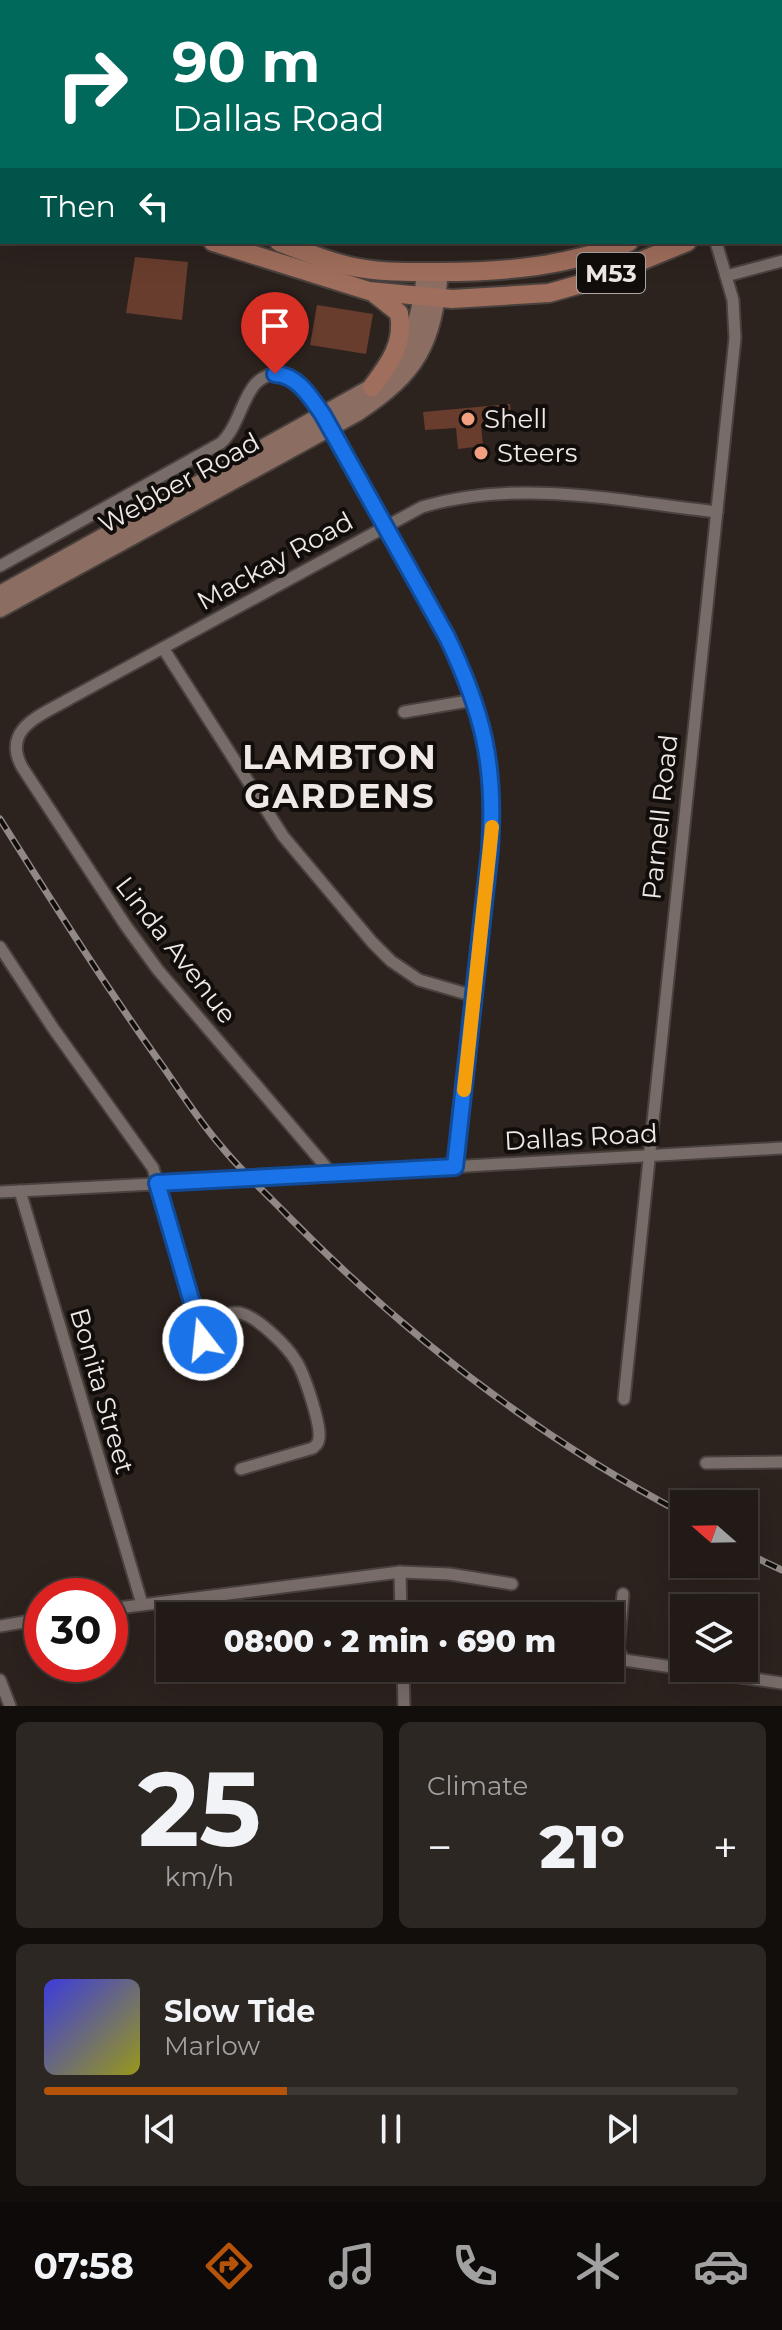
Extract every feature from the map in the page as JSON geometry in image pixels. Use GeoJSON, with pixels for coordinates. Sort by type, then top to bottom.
{"type":"FeatureCollection","features":[{"type":"Feature","properties":{"kind":"main road","name":"M53"},"geometry":{"type":"LineString","coordinates":[[219,244],[369,291],[430,298],[549,293],[595,280],[682,244]]}},
{"type":"Feature","properties":{"kind":"main road","name":"M53"},"geometry":{"type":"LineString","coordinates":[[284,244],[351,267],[432,273],[521,269],[591,256],[624,244]]}},
{"type":"Feature","properties":{"kind":"main road","name":"Webber Road"},"geometry":{"type":"LineString","coordinates":[[0,594],[326,421],[381,397],[407,375],[427,337],[432,273]]}},
{"type":"Feature","properties":{"kind":"main road"},"geometry":{"type":"LineString","coordinates":[[369,291],[399,313],[401,331],[394,354],[372,387]]}},
{"type":"Feature","properties":{"kind":"main road","name":"Webber Road"},"geometry":{"type":"LineString","coordinates":[[0,609],[326,421],[372,387],[394,366],[404,352],[421,309],[430,298]]}},
{"type":"Feature","properties":{"kind":"street","name":"Parnell Road"},"geometry":{"type":"LineString","coordinates":[[624,1399],[736,324],[733,300],[717,244]]}},
{"type":"Feature","properties":{"kind":"street"},"geometry":{"type":"LineString","coordinates":[[726,276],[782,261]]}},
{"type":"Feature","properties":{"kind":"street"},"geometry":{"type":"LineString","coordinates":[[0,566],[221,443],[236,424],[250,389],[268,375],[281,374],[306,392],[326,421],[447,637],[474,700],[490,760],[492,804],[455,1167]]}},
{"type":"Feature","properties":{"kind":"street","name":"Mackay Road"},"geometry":{"type":"LineString","coordinates":[[18,735],[32,721],[422,507],[448,499],[501,492],[561,495],[717,512]]}},
{"type":"Feature","properties":{"kind":"street"},"geometry":{"type":"LineString","coordinates":[[163,648],[283,836],[372,942],[391,961],[419,980],[474,996]]}},
{"type":"Feature","properties":{"kind":"street"},"geometry":{"type":"LineString","coordinates":[[404,712],[474,700]]}},
{"type":"Feature","properties":{"kind":"street","name":"Linda Avenue"},"geometry":{"type":"LineString","coordinates":[[18,735],[16,755],[22,767],[126,926],[184,1002],[332,1174]]}},
{"type":"Feature","properties":{"kind":"street"},"geometry":{"type":"LineString","coordinates":[[0,948],[153,1168],[203,1340]]}},
{"type":"Feature","properties":{"kind":"street","name":"Dallas Road"},"geometry":{"type":"LineString","coordinates":[[0,1192],[782,1148]]}},
{"type":"Feature","properties":{"kind":"street","name":"Bonita Street"},"geometry":{"type":"LineString","coordinates":[[20,1191],[142,1604]]}},
{"type":"Feature","properties":{"kind":"street"},"geometry":{"type":"LineString","coordinates":[[199,1323],[241,1313],[268,1331],[300,1368],[318,1427],[318,1440],[313,1448],[241,1469]]}},
{"type":"Feature","properties":{"kind":"street"},"geometry":{"type":"LineString","coordinates":[[706,1463],[782,1462]]}},
{"type":"Feature","properties":{"kind":"street"},"geometry":{"type":"LineString","coordinates":[[400,1572],[401,1602]]}},
{"type":"Feature","properties":{"kind":"street"},"geometry":{"type":"LineString","coordinates":[[128,1606],[400,1572],[449,1574],[512,1584]]}},
{"type":"Feature","properties":{"kind":"street"},"geometry":{"type":"LineString","coordinates":[[623,1594],[618,1650],[629,1662],[782,1683]]}},
{"type":"Feature","properties":{"kind":"street"},"geometry":{"type":"LineString","coordinates":[[0,1626],[24,1622]]}},
{"type":"Feature","properties":{"kind":"street"},"geometry":{"type":"LineString","coordinates":[[0,1680],[10,1706]]}},
{"type":"Feature","properties":{"kind":"street"},"geometry":{"type":"LineString","coordinates":[[403,1682],[404,1706]]}},
{"type":"Feature","properties":{"kind":"building"},"geometry":{"type":"Polygon","coordinates":[[[135,257],[188,262],[182,320],[126,313],[135,257]]]}},
{"type":"Feature","properties":{"kind":"building"},"geometry":{"type":"Polygon","coordinates":[[[317,305],[373,314],[366,354],[310,345],[317,305]]]}},
{"type":"Feature","properties":{"kind":"building"},"geometry":{"type":"Polygon","coordinates":[[[510,404],[512,422],[481,424],[483,446],[458,449],[456,428],[425,430],[423,412],[510,404]]]}},
{"type":"Feature","properties":{"kind":"railway"},"geometry":{"type":"LineString","coordinates":[[0,819],[142,1037],[206,1127],[245,1173],[378,1302],[474,1380],[576,1452],[670,1506]]}},
{"type":"Feature","properties":{"kind":"railway"},"geometry":{"type":"LineString","coordinates":[[758,1559],[782,1570]]}},
{"type":"Feature","properties":{"kind":"slow traffic"},"geometry":{"type":"LineString","coordinates":[[464,1090],[492,827]]}},
{"type":"Feature","properties":{"kind":"place","name":"Shell"},"geometry":{"type":"Point","coordinates":[468,419]}},
{"type":"Feature","properties":{"kind":"place","name":"Steers"},"geometry":{"type":"Point","coordinates":[481,453]}},
{"type":"Feature","properties":{"kind":"district","name":"LAMBTON GARDENS"},"geometry":{"type":"Point","coordinates":[340,776]}},
{"type":"Feature","properties":{"kind":"route"},"geometry":{"type":"LineString","coordinates":[[203,1340],[157,1183],[455,1167],[490,849],[490,760],[464,673],[323,415],[298,384],[287,375],[275,374]]}}]}
